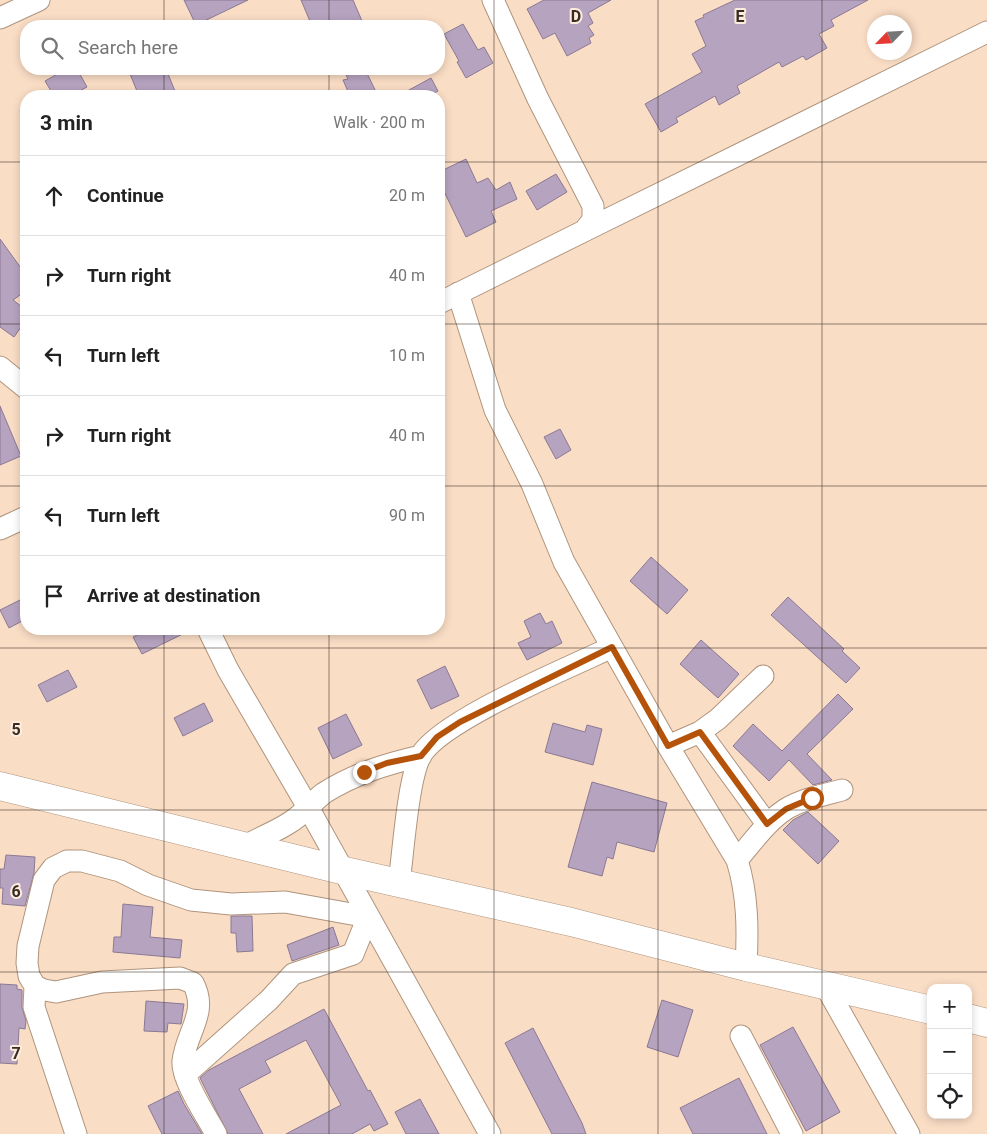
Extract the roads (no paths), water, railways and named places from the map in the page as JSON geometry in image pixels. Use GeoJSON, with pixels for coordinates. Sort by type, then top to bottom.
{"type":"FeatureCollection","features":[{"type":"Feature","properties":{"kind":"main road"},"geometry":{"type":"LineString","coordinates":[[0,786],[341,870],[570,922],[746,967],[927,1009]]}},
{"type":"Feature","properties":{"kind":"main road"},"geometry":{"type":"LineString","coordinates":[[972,1019],[987,1023]]}},
{"type":"Feature","properties":{"kind":"street"},"geometry":{"type":"LineString","coordinates":[[0,18],[39,0]]}},
{"type":"Feature","properties":{"kind":"street"},"geometry":{"type":"LineString","coordinates":[[493,0],[538,99],[592,206],[593,220],[584,231]]}},
{"type":"Feature","properties":{"kind":"street"},"geometry":{"type":"LineString","coordinates":[[445,300],[987,32]]}},
{"type":"Feature","properties":{"kind":"street"},"geometry":{"type":"LineString","coordinates":[[458,293],[496,410],[532,484],[564,562],[668,746],[737,860],[743,879],[748,931],[746,967]]}},
{"type":"Feature","properties":{"kind":"street"},"geometry":{"type":"LineString","coordinates":[[0,367],[20,383]]}},
{"type":"Feature","properties":{"kind":"street"},"geometry":{"type":"LineString","coordinates":[[0,529],[20,520]]}},
{"type":"Feature","properties":{"kind":"street"},"geometry":{"type":"LineString","coordinates":[[211,635],[228,670],[309,809],[341,870],[490,1134]]}},
{"type":"Feature","properties":{"kind":"street"},"geometry":{"type":"LineString","coordinates":[[399,883],[414,780],[421,756],[437,737],[460,722],[612,647]]}},
{"type":"Feature","properties":{"kind":"street"},"geometry":{"type":"LineString","coordinates":[[668,746],[700,732],[718,719],[763,676]]}},
{"type":"Feature","properties":{"kind":"street"},"geometry":{"type":"LineString","coordinates":[[700,732],[767,824]]}},
{"type":"Feature","properties":{"kind":"street"},"geometry":{"type":"LineString","coordinates":[[245,846],[290,823],[309,809],[323,794],[364,772],[387,763],[421,756]]}},
{"type":"Feature","properties":{"kind":"street"},"geometry":{"type":"LineString","coordinates":[[737,860],[767,824],[786,809],[812,798],[842,790]]}},
{"type":"Feature","properties":{"kind":"street"},"geometry":{"type":"LineString","coordinates":[[76,1134],[34,1007],[35,986],[29,976],[27,963],[28,946],[44,880],[53,868],[67,861],[82,861],[120,870],[148,885],[191,900],[231,904],[285,902],[368,917]]}},
{"type":"Feature","properties":{"kind":"street"},"geometry":{"type":"LineString","coordinates":[[185,1075],[269,1000],[293,974],[354,954],[368,917]]}},
{"type":"Feature","properties":{"kind":"street"},"geometry":{"type":"LineString","coordinates":[[35,986],[56,992],[102,982],[180,978],[193,983],[199,994],[199,1010],[183,1061],[185,1075],[216,1134]]}},
{"type":"Feature","properties":{"kind":"street"},"geometry":{"type":"LineString","coordinates":[[825,985],[908,1134]]}},
{"type":"Feature","properties":{"kind":"street"},"geometry":{"type":"LineString","coordinates":[[741,1036],[792,1134]]}}]}
